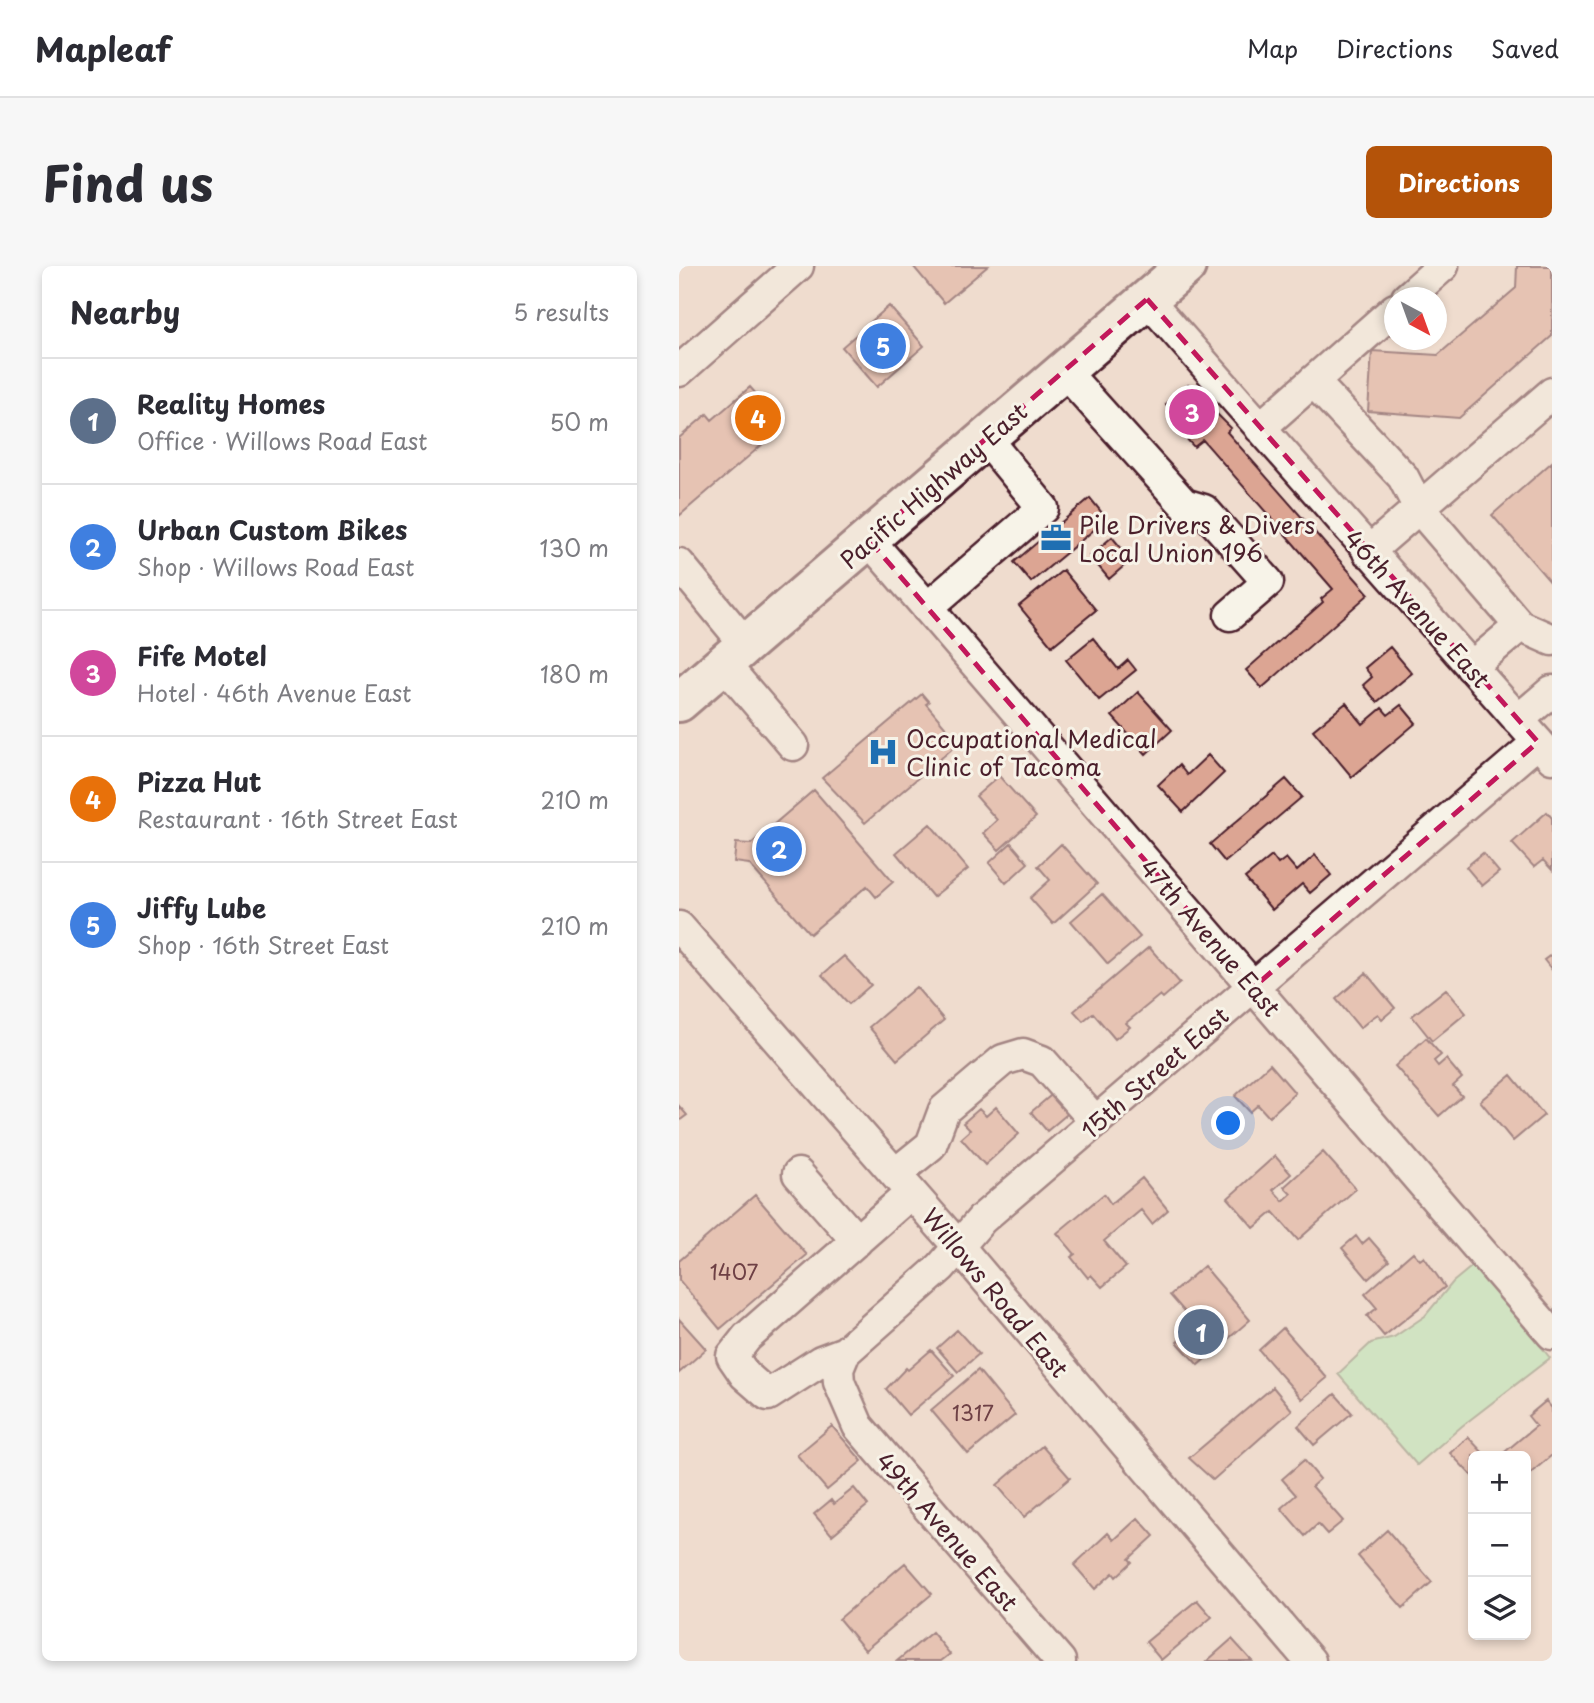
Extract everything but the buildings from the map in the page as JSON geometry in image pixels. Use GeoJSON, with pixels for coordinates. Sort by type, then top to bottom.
{"type":"FeatureCollection","features":[{"type":"Feature","properties":{"kind":"main road","name":"Pacific Highway East"},"geometry":{"type":"LineString","coordinates":[[679,702],[1186,266]]}},
{"type":"Feature","properties":{"kind":"street"},"geometry":{"type":"LineString","coordinates":[[683,360],[798,266]]}},
{"type":"Feature","properties":{"kind":"street"},"geometry":{"type":"LineString","coordinates":[[1419,287],[1443,266]]}},
{"type":"Feature","properties":{"kind":"street","name":"46th Avenue East"},"geometry":{"type":"LineString","coordinates":[[1147,299],[1548,753]]}},
{"type":"Feature","properties":{"kind":"street"},"geometry":{"type":"LineString","coordinates":[[1260,428],[1384,319]]}},
{"type":"Feature","properties":{"kind":"street"},"geometry":{"type":"LineString","coordinates":[[1064,371],[1184,504],[1204,510],[1268,582],[1230,615]]}},
{"type":"Feature","properties":{"kind":"street"},"geometry":{"type":"LineString","coordinates":[[1313,381],[1403,477],[1419,508],[1520,626],[1552,640]]}},
{"type":"Feature","properties":{"kind":"street"},"geometry":{"type":"LineString","coordinates":[[1369,552],[1552,393]]}},
{"type":"Feature","properties":{"kind":"street"},"geometry":{"type":"LineString","coordinates":[[927,608],[1043,508],[986,439]]}},
{"type":"Feature","properties":{"kind":"street","name":"47th Avenue East"},"geometry":{"type":"LineString","coordinates":[[869,540],[1552,1334]]}},
{"type":"Feature","properties":{"kind":"street"},"geometry":{"type":"LineString","coordinates":[[679,565],[793,745]]}},
{"type":"Feature","properties":{"kind":"street"},"geometry":{"type":"LineString","coordinates":[[1471,667],[1520,626]]}},
{"type":"Feature","properties":{"kind":"street"},"geometry":{"type":"LineString","coordinates":[[1518,720],[1552,691]]}},
{"type":"Feature","properties":{"kind":"street","name":"15th Street East"},"geometry":{"type":"LineString","coordinates":[[857,1241],[747,1337],[732,1356],[745,1375],[768,1395],[821,1361],[845,1352],[934,1274],[982,1219],[1254,987],[1548,753]]}},
{"type":"Feature","properties":{"kind":"street","name":"Willows Road East"},"geometry":{"type":"LineString","coordinates":[[679,927],[903,1183],[1310,1661]]}},
{"type":"Feature","properties":{"kind":"street"},"geometry":{"type":"LineString","coordinates":[[798,1174],[857,1241],[931,1145],[944,1110],[1003,1060],[1023,1054],[1042,1061],[1096,1122]]}},
{"type":"Feature","properties":{"kind":"street","name":"49th Avenue East"},"geometry":{"type":"LineString","coordinates":[[845,1352],[838,1376],[844,1398],[862,1431],[1059,1661]]}},
{"type":"Feature","properties":{"kind":"highlighted area"},"geometry":{"type":"Polygon","coordinates":[[[1147,299],[1538,742],[1254,987],[869,540],[1147,299]]]}},
{"type":"Feature","properties":{"kind":"green space"},"geometry":{"type":"Polygon","coordinates":[[[1476,1263],[1550,1358],[1462,1426],[1417,1465],[1338,1374],[1371,1343],[1394,1337],[1425,1316],[1453,1282],[1476,1263]]]}},
{"type":"Feature","properties":{"kind":"place","name":"Jiffy Lube"},"geometry":{"type":"Point","coordinates":[883,346]}},
{"type":"Feature","properties":{"kind":"place","name":"Fife Motel"},"geometry":{"type":"Point","coordinates":[1192,412]}},
{"type":"Feature","properties":{"kind":"place","name":"Pizza Hut"},"geometry":{"type":"Point","coordinates":[758,418]}},
{"type":"Feature","properties":{"kind":"place","name":"Pile Drivers & Divers Local Union 196"},"geometry":{"type":"Point","coordinates":[1056,538]}},
{"type":"Feature","properties":{"kind":"place","name":"Occupational Medical Clinic of Tacoma"},"geometry":{"type":"Point","coordinates":[883,752]}},
{"type":"Feature","properties":{"kind":"place","name":"Urban Custom Bikes"},"geometry":{"type":"Point","coordinates":[779,849]}},
{"type":"Feature","properties":{"kind":"place","name":"Reality Homes"},"geometry":{"type":"Point","coordinates":[1201,1332]}}]}
